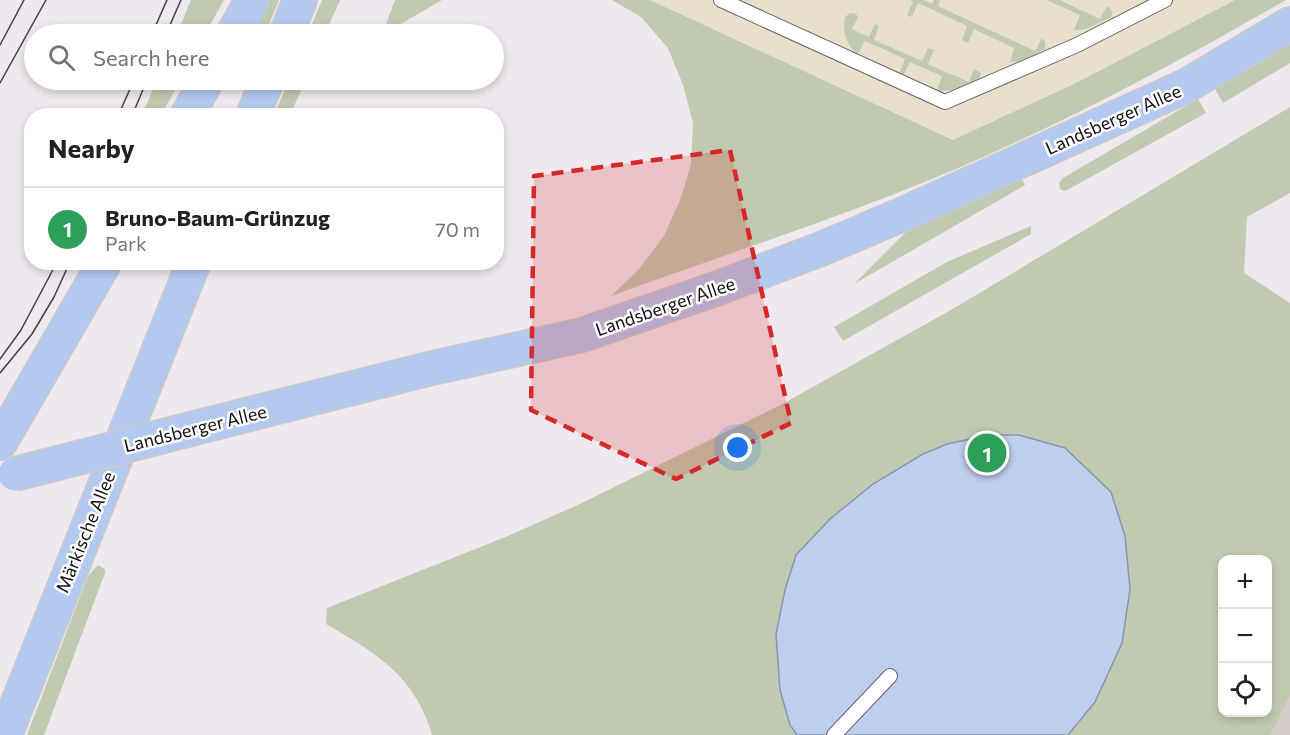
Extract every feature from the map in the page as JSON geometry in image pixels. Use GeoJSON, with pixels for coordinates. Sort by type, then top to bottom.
{"type":"FeatureCollection","features":[{"type":"Feature","properties":{"kind":"main road"},"geometry":{"type":"LineString","coordinates":[[239,24],[252,0]]}},
{"type":"Feature","properties":{"kind":"main road"},"geometry":{"type":"LineString","coordinates":[[290,24],[300,0]]}},
{"type":"Feature","properties":{"kind":"main road","name":"Landsberger Allee"},"geometry":{"type":"LineString","coordinates":[[8,476],[428,369],[582,335],[718,288],[821,249],[908,212],[1199,79],[1290,24]]}},
{"type":"Feature","properties":{"kind":"main road"},"geometry":{"type":"LineString","coordinates":[[191,108],[201,90]]}},
{"type":"Feature","properties":{"kind":"main road"},"geometry":{"type":"LineString","coordinates":[[256,108],[263,90]]}},
{"type":"Feature","properties":{"kind":"main road"},"geometry":{"type":"LineString","coordinates":[[0,443],[100,270]]}},
{"type":"Feature","properties":{"kind":"main road","name":"Märkische Allee"},"geometry":{"type":"LineString","coordinates":[[5,735],[191,270]]}},
{"type":"Feature","properties":{"kind":"lane"},"geometry":{"type":"LineString","coordinates":[[721,0],[945,102],[1077,45],[1165,0]]}},
{"type":"Feature","properties":{"kind":"lane"},"geometry":{"type":"LineString","coordinates":[[834,735],[890,676]]}},
{"type":"Feature","properties":{"kind":"highlighted area"},"geometry":{"type":"Polygon","coordinates":[[[730,150],[791,423],[676,479],[531,410],[534,176],[730,150]]]}},
{"type":"Feature","properties":{"kind":"shaded area"},"geometry":{"type":"Polygon","coordinates":[[[650,0],[1235,0],[1078,82],[953,140],[650,0]]]}},
{"type":"Feature","properties":{"kind":"green space"},"geometry":{"type":"Polygon","coordinates":[[[191,0],[224,0],[211,24],[181,24],[191,0]]]}},
{"type":"Feature","properties":{"kind":"green space"},"geometry":{"type":"Polygon","coordinates":[[[265,0],[279,0],[269,24],[252,24],[265,0]]]}},
{"type":"Feature","properties":{"kind":"green space"},"geometry":{"type":"Polygon","coordinates":[[[322,0],[340,0],[329,24],[312,24],[322,0]]]}},
{"type":"Feature","properties":{"kind":"green space"},"geometry":{"type":"Polygon","coordinates":[[[395,0],[442,0],[401,24],[386,24],[395,0]]]}},
{"type":"Feature","properties":{"kind":"green space"},"geometry":{"type":"Polygon","coordinates":[[[612,0],[650,0],[953,140],[1078,82],[1235,0],[1286,0],[1093,105],[943,174],[857,208],[611,296],[639,269],[664,236],[681,198],[691,164],[693,123],[683,85],[668,48],[641,17],[612,0]]]}},
{"type":"Feature","properties":{"kind":"green space"},"geometry":{"type":"Polygon","coordinates":[[[911,0],[923,0],[932,4],[934,0],[940,0],[938,6],[1035,51],[1042,38],[1045,42],[1045,49],[1023,61],[1010,62],[1014,48],[974,29],[968,43],[962,40],[967,26],[918,3],[912,17],[907,15],[913,2],[911,0]]]}},
{"type":"Feature","properties":{"kind":"green space"},"geometry":{"type":"Polygon","coordinates":[[[1046,0],[1059,0],[1100,19],[1107,6],[1112,11],[1112,15],[1088,28],[1074,30],[1080,15],[1046,0]]]}},
{"type":"Feature","properties":{"kind":"green space"},"geometry":{"type":"Polygon","coordinates":[[[850,13],[858,17],[852,29],[869,37],[875,24],[879,26],[874,40],[922,61],[928,48],[934,50],[928,64],[969,82],[974,69],[981,73],[979,81],[958,90],[937,91],[942,76],[910,62],[903,76],[899,74],[905,59],[865,41],[858,54],[850,47],[844,28],[845,17],[850,13]]]}},
{"type":"Feature","properties":{"kind":"green space"},"geometry":{"type":"Polygon","coordinates":[[[1290,44],[1290,63],[1223,103],[1215,89],[1290,44]]]}},
{"type":"Feature","properties":{"kind":"green space"},"geometry":{"type":"Polygon","coordinates":[[[153,90],[175,90],[165,108],[145,108],[153,90]]]}},
{"type":"Feature","properties":{"kind":"green space"},"geometry":{"type":"Polygon","coordinates":[[[285,90],[301,90],[293,108],[277,108],[285,90]]]}},
{"type":"Feature","properties":{"kind":"green space"},"geometry":{"type":"Polygon","coordinates":[[[1198,99],[1206,113],[1069,189],[1065,191],[1060,189],[1059,183],[1063,178],[1198,99]]]}},
{"type":"Feature","properties":{"kind":"green space"},"geometry":{"type":"Polygon","coordinates":[[[1290,107],[1290,193],[1247,217],[1244,273],[1290,303],[1290,696],[1271,735],[432,735],[416,697],[391,668],[361,645],[326,624],[327,608],[508,536],[582,503],[784,403],[951,310],[1290,107]]]}},
{"type":"Feature","properties":{"kind":"green space"},"geometry":{"type":"Polygon","coordinates":[[[1020,179],[1025,185],[854,284],[908,230],[1020,179]]]}},
{"type":"Feature","properties":{"kind":"green space"},"geometry":{"type":"Polygon","coordinates":[[[1031,226],[1031,234],[843,341],[834,327],[947,262],[1031,226]]]}},
{"type":"Feature","properties":{"kind":"green space"},"geometry":{"type":"Polygon","coordinates":[[[98,565],[105,569],[105,573],[44,735],[27,735],[88,576],[98,565]]]}},
{"type":"Feature","properties":{"kind":"water"},"geometry":{"type":"Polygon","coordinates":[[[990,435],[1019,435],[1065,448],[1111,492],[1125,536],[1130,589],[1122,643],[1095,702],[1068,735],[797,735],[790,725],[780,690],[776,634],[785,590],[796,555],[830,519],[873,484],[923,454],[947,444],[990,435]]]}},
{"type":"Feature","properties":{"kind":"building"},"geometry":{"type":"Polygon","coordinates":[[[1290,696],[1290,735],[1271,735],[1290,696]]]}},
{"type":"Feature","properties":{"kind":"tram line"},"geometry":{"type":"LineString","coordinates":[[0,45],[24,0]]}},
{"type":"Feature","properties":{"kind":"tram line"},"geometry":{"type":"LineString","coordinates":[[33,24],[46,0]]}},
{"type":"Feature","properties":{"kind":"tram line"},"geometry":{"type":"LineString","coordinates":[[156,24],[167,0]]}},
{"type":"Feature","properties":{"kind":"tram line"},"geometry":{"type":"LineString","coordinates":[[170,24],[181,0]]}},
{"type":"Feature","properties":{"kind":"tram line"},"geometry":{"type":"LineString","coordinates":[[0,83],[24,40]]}},
{"type":"Feature","properties":{"kind":"tram line"},"geometry":{"type":"LineString","coordinates":[[122,108],[130,90]]}},
{"type":"Feature","properties":{"kind":"tram line"},"geometry":{"type":"LineString","coordinates":[[135,108],[143,90]]}},
{"type":"Feature","properties":{"kind":"tram line"},"geometry":{"type":"LineString","coordinates":[[0,359],[21,330],[53,270]]}},
{"type":"Feature","properties":{"kind":"tram line"},"geometry":{"type":"LineString","coordinates":[[0,373],[32,334],[54,297],[66,270]]}},
{"type":"Feature","properties":{"kind":"place","name":"Bruno-Baum-Grünzug"},"geometry":{"type":"Point","coordinates":[987,453]}}]}
